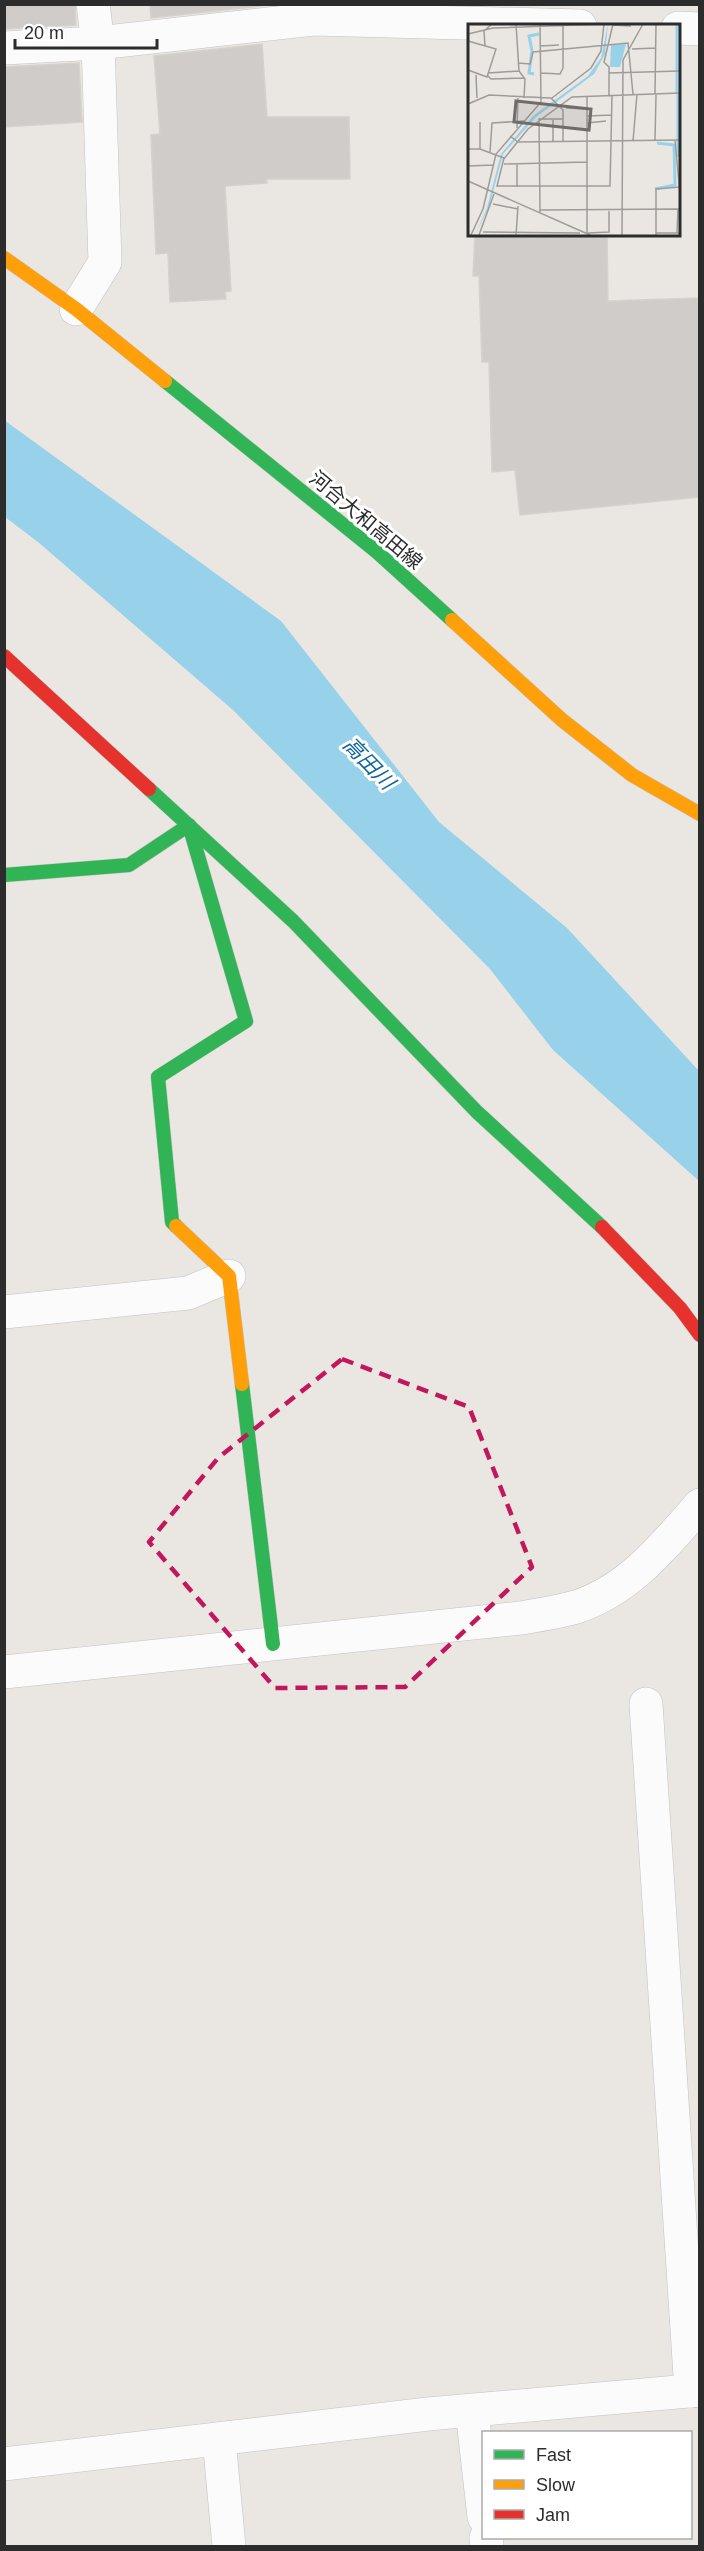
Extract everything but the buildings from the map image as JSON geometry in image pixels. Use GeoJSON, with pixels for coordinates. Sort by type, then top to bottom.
{"type":"FeatureCollection","features":[{"type":"Feature","properties":{"kind":"street"},"geometry":{"type":"LineString","coordinates":[[76,309],[105,262],[98,43],[93,4]]}},
{"type":"Feature","properties":{"kind":"street"},"geometry":{"type":"LineString","coordinates":[[4,48],[98,43],[314,19],[504,24]]}},
{"type":"Feature","properties":{"kind":"street"},"geometry":{"type":"LineString","coordinates":[[680,28],[699,29]]}},
{"type":"Feature","properties":{"kind":"street","name":"河合大和高田線"},"geometry":{"type":"LineString","coordinates":[[4,258],[76,309],[377,552],[562,720],[632,775],[699,814]]}},
{"type":"Feature","properties":{"kind":"street"},"geometry":{"type":"LineString","coordinates":[[4,656],[293,921],[477,1112],[620,1243],[680,1308],[699,1335]]}},
{"type":"Feature","properties":{"kind":"street"},"geometry":{"type":"LineString","coordinates":[[4,875],[129,865],[189,825]]}},
{"type":"Feature","properties":{"kind":"street"},"geometry":{"type":"LineString","coordinates":[[189,825],[246,1021],[158,1077],[172,1222],[229,1276],[273,1644]]}},
{"type":"Feature","properties":{"kind":"street"},"geometry":{"type":"LineString","coordinates":[[4,1312],[188,1293],[229,1276]]}},
{"type":"Feature","properties":{"kind":"street"},"geometry":{"type":"LineString","coordinates":[[4,1672],[521,1618],[577,1607],[625,1583],[666,1544],[699,1505]]}},
{"type":"Feature","properties":{"kind":"street"},"geometry":{"type":"LineString","coordinates":[[4,2464],[472,2410],[695,2390],[646,1704]]}},
{"type":"Feature","properties":{"kind":"street"},"geometry":{"type":"LineString","coordinates":[[472,2410],[482,2507]]}},
{"type":"Feature","properties":{"kind":"street"},"geometry":{"type":"LineString","coordinates":[[219,2439],[229,2547]]}},
{"type":"Feature","properties":{"kind":"highlighted area"},"geometry":{"type":"Polygon","coordinates":[[[342,1359],[469,1407],[532,1567],[405,1687],[275,1688],[149,1542],[218,1458],[342,1359]]]}},
{"type":"Feature","properties":{"kind":"water","name":"高田川"},"geometry":{"type":"Polygon","coordinates":[[[4,420],[281,621],[439,822],[567,928],[699,1071],[699,1181],[553,1050],[490,969],[233,710],[38,542],[5,517],[4,420]]]}},
{"type":"Feature","properties":{"kind":"traffic: fast"},"geometry":{"type":"LineString","coordinates":[[165,381],[377,552],[452,620]]}},
{"type":"Feature","properties":{"kind":"traffic: fast"},"geometry":{"type":"LineString","coordinates":[[149,789],[293,921],[477,1112],[602,1227]]}},
{"type":"Feature","properties":{"kind":"traffic: fast"},"geometry":{"type":"LineString","coordinates":[[4,875],[129,865],[189,825],[246,1021],[158,1077],[172,1222],[176,1226]]}},
{"type":"Feature","properties":{"kind":"traffic: fast"},"geometry":{"type":"LineString","coordinates":[[242,1384],[273,1644]]}},
{"type":"Feature","properties":{"kind":"traffic: slow"},"geometry":{"type":"LineString","coordinates":[[4,258],[76,309],[165,381]]}},
{"type":"Feature","properties":{"kind":"traffic: slow"},"geometry":{"type":"LineString","coordinates":[[452,620],[562,720],[632,775],[700,814]]}},
{"type":"Feature","properties":{"kind":"traffic: slow"},"geometry":{"type":"LineString","coordinates":[[176,1226],[229,1276],[242,1384]]}},
{"type":"Feature","properties":{"kind":"traffic: jam"},"geometry":{"type":"LineString","coordinates":[[4,656],[149,789]]}},
{"type":"Feature","properties":{"kind":"traffic: jam"},"geometry":{"type":"LineString","coordinates":[[602,1227],[680,1308],[700,1335]]}}]}
